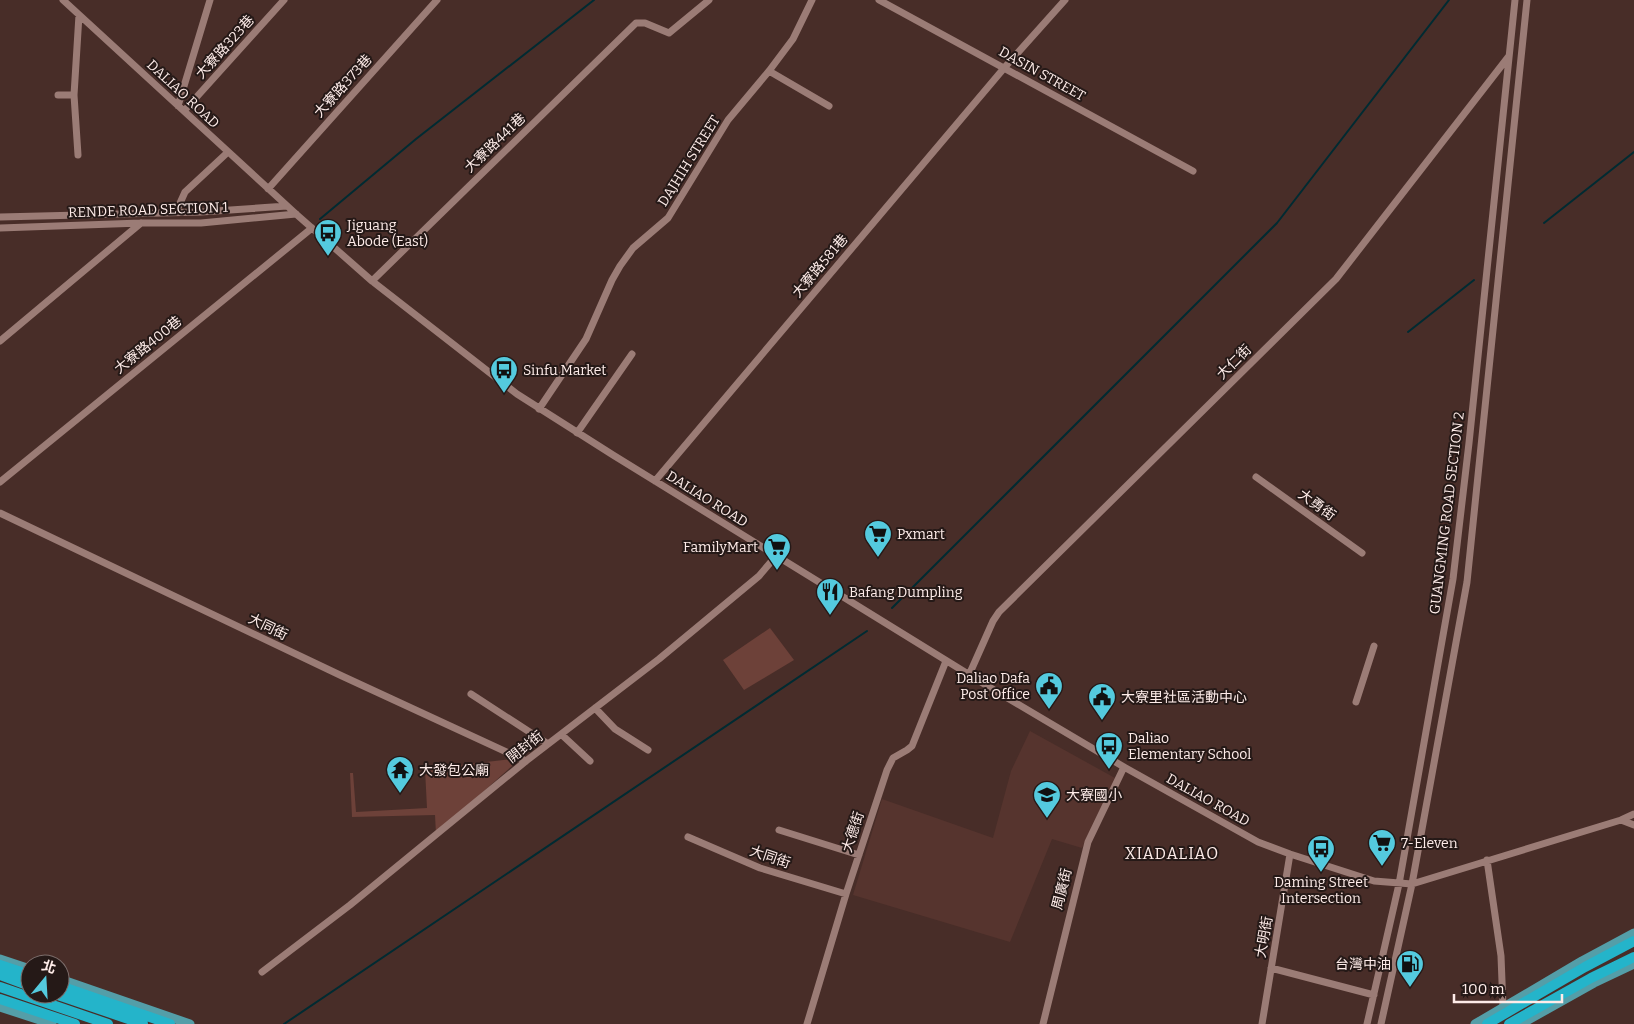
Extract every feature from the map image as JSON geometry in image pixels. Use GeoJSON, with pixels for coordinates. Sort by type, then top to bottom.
{"type":"FeatureCollection","features":[{"type":"Feature","properties":{"kind":"highway"},"geometry":{"type":"LineString","coordinates":[[1487,1024],[1634,941]]}},
{"type":"Feature","properties":{"kind":"highway"},"geometry":{"type":"LineString","coordinates":[[1509,1024],[1591,978],[1634,957]]}},
{"type":"Feature","properties":{"kind":"highway"},"geometry":{"type":"LineString","coordinates":[[0,965],[20,972]]}},
{"type":"Feature","properties":{"kind":"highway"},"geometry":{"type":"LineString","coordinates":[[0,975],[20,982]]}},
{"type":"Feature","properties":{"kind":"highway"},"geometry":{"type":"LineString","coordinates":[[0,987],[108,1024]]}},
{"type":"Feature","properties":{"kind":"highway"},"geometry":{"type":"LineString","coordinates":[[70,989],[170,1024]]}},
{"type":"Feature","properties":{"kind":"highway"},"geometry":{"type":"LineString","coordinates":[[0,999],[75,1024]]}},
{"type":"Feature","properties":{"kind":"highway"},"geometry":{"type":"LineString","coordinates":[[70,999],[143,1024]]}},
{"type":"Feature","properties":{"kind":"main road"},"geometry":{"type":"LineString","coordinates":[[1475,1024],[1582,961],[1634,933]]}},
{"type":"Feature","properties":{"kind":"main road"},"geometry":{"type":"LineString","coordinates":[[0,959],[20,966]]}},
{"type":"Feature","properties":{"kind":"main road"},"geometry":{"type":"LineString","coordinates":[[1521,1024],[1594,983],[1634,964]]}},
{"type":"Feature","properties":{"kind":"main road"},"geometry":{"type":"LineString","coordinates":[[70,982],[190,1024]]}},
{"type":"Feature","properties":{"kind":"main road"},"geometry":{"type":"LineString","coordinates":[[0,1007],[52,1024]]}},
{"type":"Feature","properties":{"kind":"street","name":"DALIAO ROAD"},"geometry":{"type":"LineString","coordinates":[[63,0],[268,189],[372,281],[517,394],[969,675],[1124,767],[1258,842],[1374,881],[1412,884],[1620,820],[1634,814]]}},
{"type":"Feature","properties":{"kind":"street"},"geometry":{"type":"LineString","coordinates":[[72,0],[72,8]]}},
{"type":"Feature","properties":{"kind":"street"},"geometry":{"type":"LineString","coordinates":[[181,109],[210,0]]}},
{"type":"Feature","properties":{"kind":"street","name":"大寮路323巷"},"geometry":{"type":"LineString","coordinates":[[181,109],[284,0]]}},
{"type":"Feature","properties":{"kind":"street","name":"大寮路373巷"},"geometry":{"type":"LineString","coordinates":[[268,189],[437,0]]}},
{"type":"Feature","properties":{"kind":"street","name":"大寮路441巷"},"geometry":{"type":"LineString","coordinates":[[372,281],[636,23],[645,23],[669,33],[709,0]]}},
{"type":"Feature","properties":{"kind":"street","name":"DAJHIH STREET"},"geometry":{"type":"LineString","coordinates":[[539,409],[586,339],[620,266],[633,248],[668,218],[728,120],[793,38],[812,0]]}},
{"type":"Feature","properties":{"kind":"street","name":"DASIN STREET"},"geometry":{"type":"LineString","coordinates":[[879,0],[1193,171]]}},
{"type":"Feature","properties":{"kind":"street","name":"大寮路581巷"},"geometry":{"type":"LineString","coordinates":[[655,481],[1005,67],[1066,0]]}},
{"type":"Feature","properties":{"kind":"street","name":"GUANGMING ROAD SECTION 2"},"geometry":{"type":"LineString","coordinates":[[1367,1024],[1399,884],[1453,579],[1469,444],[1514,0]]}},
{"type":"Feature","properties":{"kind":"street","name":"GUANGMING ROAD SECTION 2"},"geometry":{"type":"LineString","coordinates":[[1381,1024],[1412,884],[1467,582],[1527,0]]}},
{"type":"Feature","properties":{"kind":"street"},"geometry":{"type":"LineString","coordinates":[[78,155],[74,95],[79,15]]}},
{"type":"Feature","properties":{"kind":"street","name":"大仁街"},"geometry":{"type":"LineString","coordinates":[[969,675],[993,621],[999,612],[1336,279],[1509,55]]}},
{"type":"Feature","properties":{"kind":"street"},"geometry":{"type":"LineString","coordinates":[[769,70],[829,106]]}},
{"type":"Feature","properties":{"kind":"street"},"geometry":{"type":"LineString","coordinates":[[58,95],[74,95]]}},
{"type":"Feature","properties":{"kind":"street"},"geometry":{"type":"LineString","coordinates":[[176,212],[185,192],[228,152]]}},
{"type":"Feature","properties":{"kind":"street","name":"RENDE ROAD SECTION 1"},"geometry":{"type":"LineString","coordinates":[[0,217],[176,212],[287,206]]}},
{"type":"Feature","properties":{"kind":"street","name":"RENDE ROAD SECTION 1"},"geometry":{"type":"LineString","coordinates":[[0,228],[201,223],[296,214]]}},
{"type":"Feature","properties":{"kind":"street"},"geometry":{"type":"LineString","coordinates":[[0,341],[141,223]]}},
{"type":"Feature","properties":{"kind":"street","name":"大寮路400巷"},"geometry":{"type":"LineString","coordinates":[[0,482],[312,228]]}},
{"type":"Feature","properties":{"kind":"street"},"geometry":{"type":"LineString","coordinates":[[577,433],[632,354]]}},
{"type":"Feature","properties":{"kind":"street","name":"大勇街"},"geometry":{"type":"LineString","coordinates":[[1256,477],[1362,553]]}},
{"type":"Feature","properties":{"kind":"street","name":"大同街"},"geometry":{"type":"LineString","coordinates":[[0,513],[342,676],[526,761]]}},
{"type":"Feature","properties":{"kind":"street","name":"開封街"},"geometry":{"type":"LineString","coordinates":[[262,972],[350,905],[526,761],[659,659],[759,576],[776,556]]}},
{"type":"Feature","properties":{"kind":"street"},"geometry":{"type":"LineString","coordinates":[[1356,702],[1374,646]]}},
{"type":"Feature","properties":{"kind":"street","name":"大德街"},"geometry":{"type":"LineString","coordinates":[[807,1024],[846,894],[887,770],[893,758],[912,746],[946,661]]}},
{"type":"Feature","properties":{"kind":"street"},"geometry":{"type":"LineString","coordinates":[[471,694],[548,744]]}},
{"type":"Feature","properties":{"kind":"street"},"geometry":{"type":"LineString","coordinates":[[596,708],[615,729],[648,750]]}},
{"type":"Feature","properties":{"kind":"street"},"geometry":{"type":"LineString","coordinates":[[562,735],[590,761]]}},
{"type":"Feature","properties":{"kind":"street","name":"周廣街"},"geometry":{"type":"LineString","coordinates":[[1043,1024],[1088,842],[1124,767]]}},
{"type":"Feature","properties":{"kind":"street"},"geometry":{"type":"LineString","coordinates":[[1620,820],[1634,825]]}},
{"type":"Feature","properties":{"kind":"street"},"geometry":{"type":"LineString","coordinates":[[779,830],[859,855]]}},
{"type":"Feature","properties":{"kind":"street","name":"大同街"},"geometry":{"type":"LineString","coordinates":[[688,837],[760,868],[846,894]]}},
{"type":"Feature","properties":{"kind":"street","name":"大明街"},"geometry":{"type":"LineString","coordinates":[[1262,1024],[1290,854]]}},
{"type":"Feature","properties":{"kind":"street"},"geometry":{"type":"LineString","coordinates":[[1487,860],[1501,956],[1503,1007],[1495,1024]]}},
{"type":"Feature","properties":{"kind":"street"},"geometry":{"type":"LineString","coordinates":[[1271,968],[1374,994]]}},
{"type":"Feature","properties":{"kind":"street"},"geometry":{"type":"LineString","coordinates":[[1378,978],[1390,981]]}},
{"type":"Feature","properties":{"kind":"shaded area"},"geometry":{"type":"Polygon","coordinates":[[[770,628],[794,660],[744,690],[723,660],[770,628]]]}},
{"type":"Feature","properties":{"kind":"shaded area","name":"大寮國小"},"geometry":{"type":"Polygon","coordinates":[[[1030,731],[1115,778],[1082,848],[1052,839],[1010,942],[853,895],[882,799],[993,838],[1011,771],[1030,731]]]}},
{"type":"Feature","properties":{"kind":"shaded area"},"geometry":{"type":"Polygon","coordinates":[[[521,758],[436,834],[435,815],[352,817],[350,773],[353,773],[356,812],[427,808],[425,769],[521,758]]]}},
{"type":"Feature","properties":{"kind":"waterway"},"geometry":{"type":"LineString","coordinates":[[320,219],[416,139],[594,0]]}},
{"type":"Feature","properties":{"kind":"waterway"},"geometry":{"type":"LineString","coordinates":[[892,608],[1277,223],[1449,0]]}},
{"type":"Feature","properties":{"kind":"waterway"},"geometry":{"type":"LineString","coordinates":[[1544,223],[1634,152]]}},
{"type":"Feature","properties":{"kind":"waterway"},"geometry":{"type":"LineString","coordinates":[[1408,332],[1474,280]]}},
{"type":"Feature","properties":{"kind":"waterway"},"geometry":{"type":"LineString","coordinates":[[284,1024],[867,631]]}},
{"type":"Feature","properties":{"kind":"place","name":"Jiguang Abode (East)"},"geometry":{"type":"Point","coordinates":[328,257]}},
{"type":"Feature","properties":{"kind":"place","name":"Sinfu Market"},"geometry":{"type":"Point","coordinates":[504,394]}},
{"type":"Feature","properties":{"kind":"place","name":"Pxmart"},"geometry":{"type":"Point","coordinates":[878,558]}},
{"type":"Feature","properties":{"kind":"place","name":"FamilyMart"},"geometry":{"type":"Point","coordinates":[777,571]}},
{"type":"Feature","properties":{"kind":"place","name":"Bafang Dumpling"},"geometry":{"type":"Point","coordinates":[830,616]}},
{"type":"Feature","properties":{"kind":"place","name":"Daliao Dafa Post Office"},"geometry":{"type":"Point","coordinates":[1049,710]}},
{"type":"Feature","properties":{"kind":"place","name":"大寮里社區活動中心"},"geometry":{"type":"Point","coordinates":[1102,721]}},
{"type":"Feature","properties":{"kind":"place","name":"Daliao Elementary School"},"geometry":{"type":"Point","coordinates":[1109,770]}},
{"type":"Feature","properties":{"kind":"place","name":"大發包公廟"},"geometry":{"type":"Point","coordinates":[400,794]}},
{"type":"Feature","properties":{"kind":"place","name":"大寮國小"},"geometry":{"type":"Point","coordinates":[1047,819]}},
{"type":"Feature","properties":{"kind":"place","name":"7-Eleven"},"geometry":{"type":"Point","coordinates":[1382,867]}},
{"type":"Feature","properties":{"kind":"place","name":"Daming Street Intersection"},"geometry":{"type":"Point","coordinates":[1321,873]}},
{"type":"Feature","properties":{"kind":"place","name":"台灣中油"},"geometry":{"type":"Point","coordinates":[1410,988]}},
{"type":"Feature","properties":{"kind":"district","name":"XIADALIAO"},"geometry":{"type":"Point","coordinates":[1172,853]}}]}
